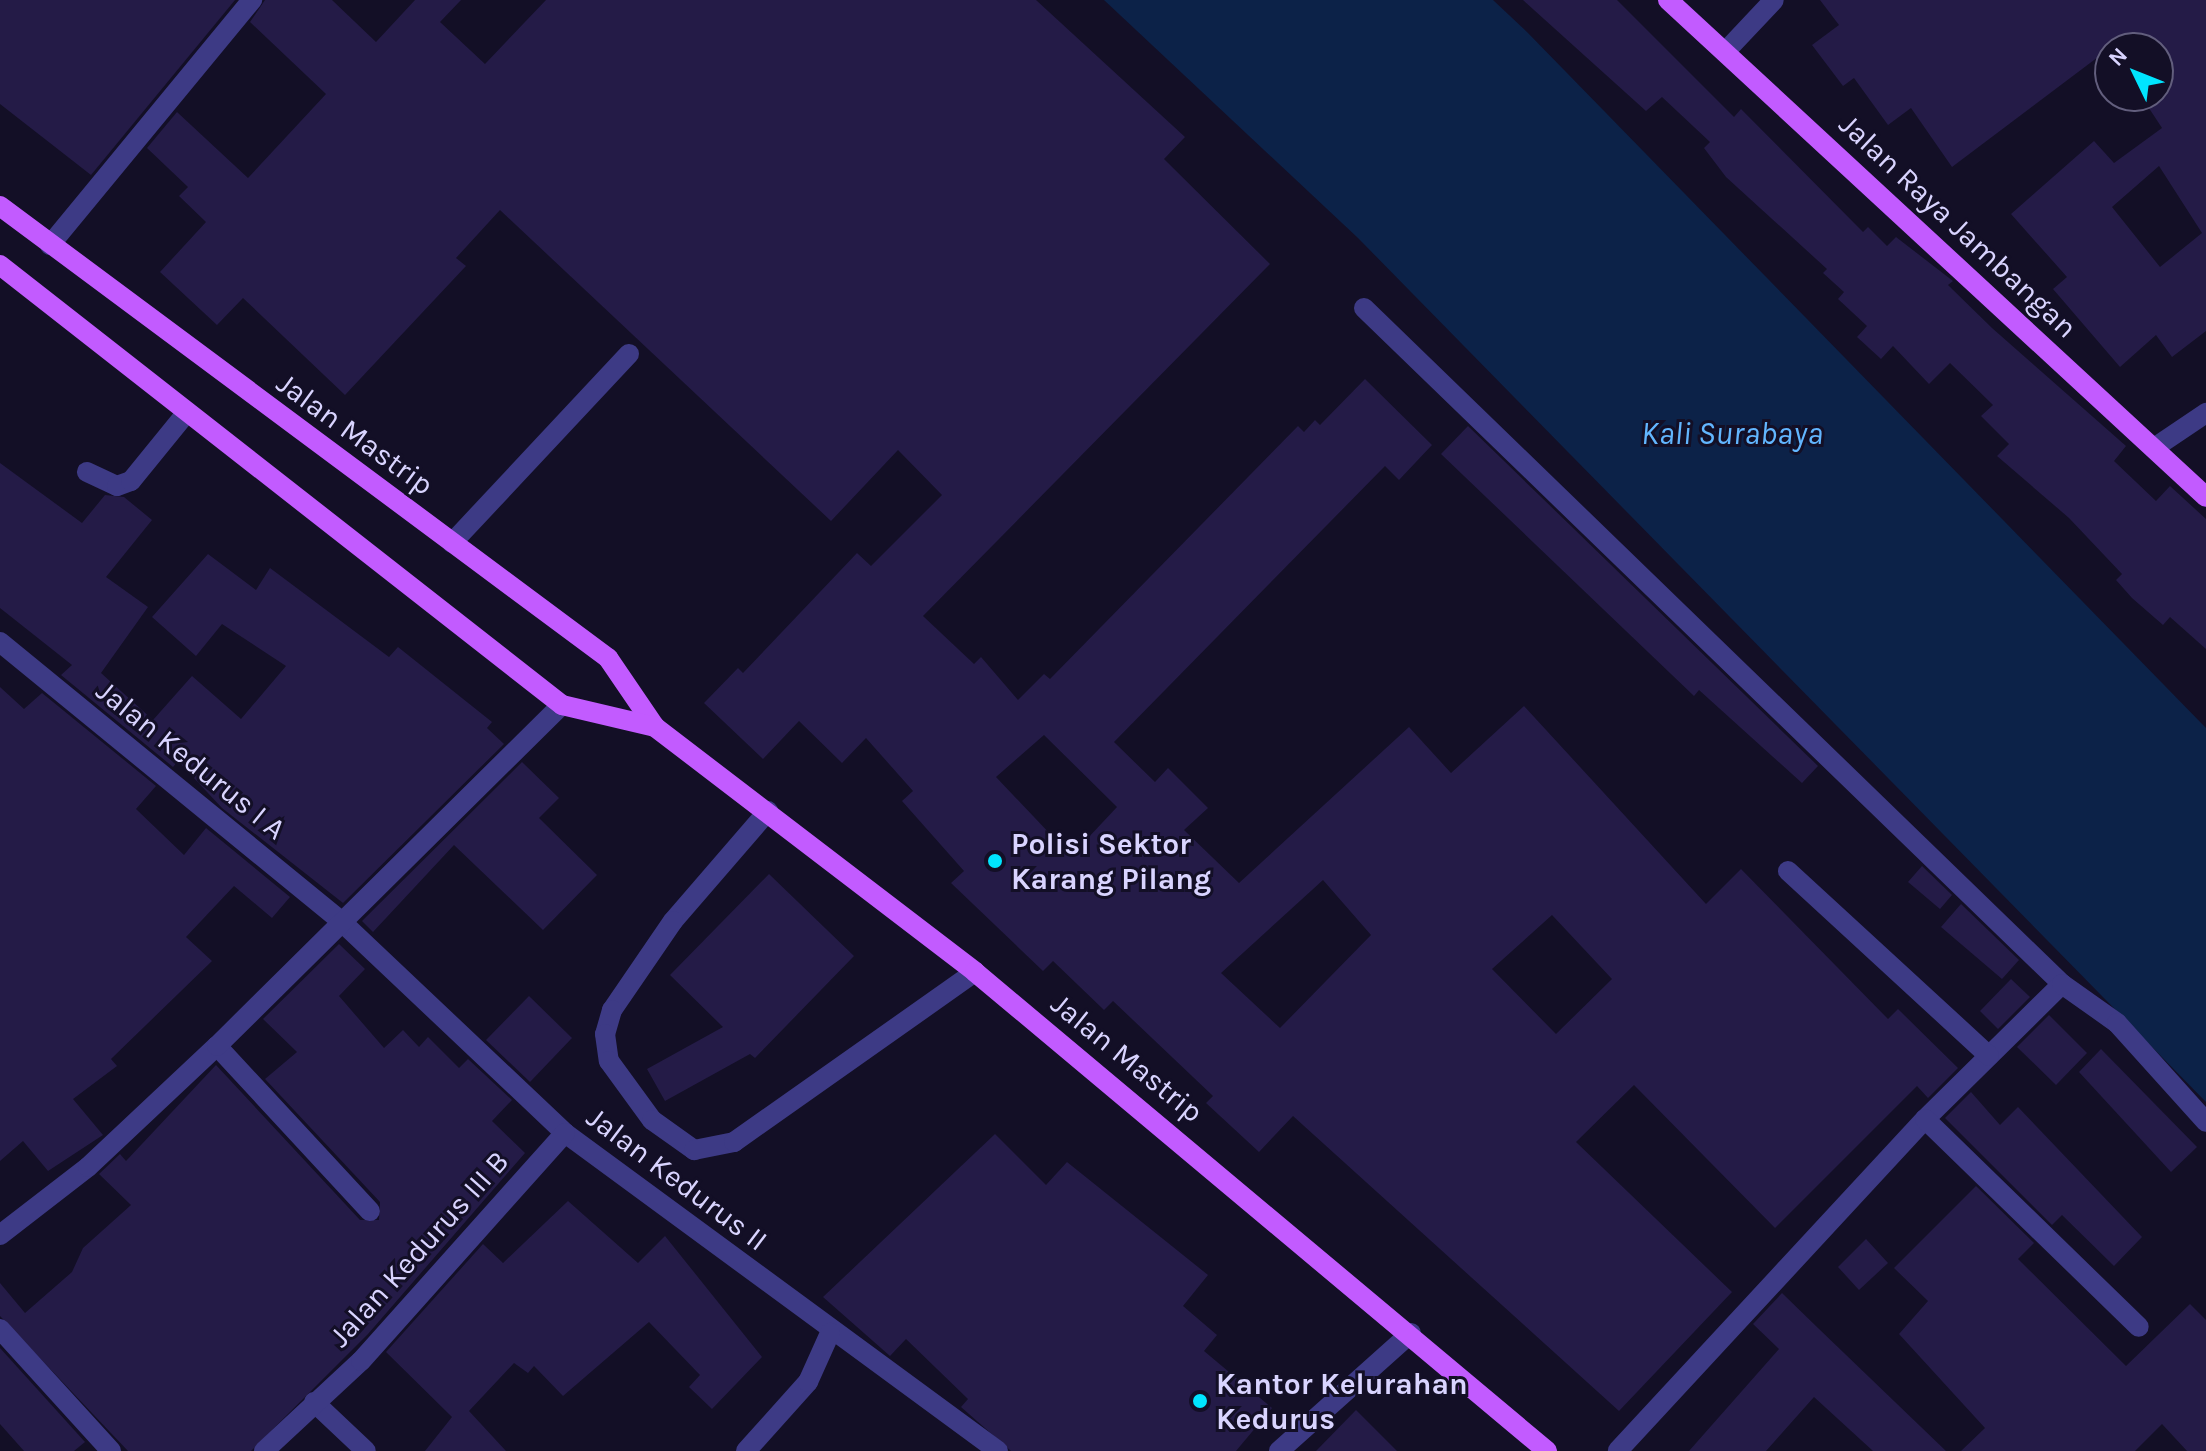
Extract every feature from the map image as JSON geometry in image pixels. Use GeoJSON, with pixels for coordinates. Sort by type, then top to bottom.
{"type":"FeatureCollection","features":[{"type":"Feature","properties":{"kind":"main road","name":"Jalan Raya Jambangan"},"geometry":{"type":"LineString","coordinates":[[1668,0],[2206,497]]}},
{"type":"Feature","properties":{"kind":"main road","name":"Jalan Mastrip"},"geometry":{"type":"LineString","coordinates":[[0,206],[608,658],[655,727],[975,972],[1411,1333],[1547,1451]]}},
{"type":"Feature","properties":{"kind":"main road","name":"Jalan Mastrip"},"geometry":{"type":"LineString","coordinates":[[0,265],[562,705],[655,727]]}},
{"type":"Feature","properties":{"kind":"street"},"geometry":{"type":"LineString","coordinates":[[50,245],[252,0]]}},
{"type":"Feature","properties":{"kind":"street"},"geometry":{"type":"LineString","coordinates":[[1725,52],[1774,0]]}},
{"type":"Feature","properties":{"kind":"street"},"geometry":{"type":"LineString","coordinates":[[1364,308],[2062,984],[2117,1023],[2206,1122]]}},
{"type":"Feature","properties":{"kind":"street"},"geometry":{"type":"LineString","coordinates":[[452,543],[629,354]]}},
{"type":"Feature","properties":{"kind":"street"},"geometry":{"type":"LineString","coordinates":[[87,472],[117,486],[131,481],[187,412]]}},
{"type":"Feature","properties":{"kind":"street"},"geometry":{"type":"LineString","coordinates":[[2154,448],[2206,413]]}},
{"type":"Feature","properties":{"kind":"street","name":"Jalan Kedurus I A"},"geometry":{"type":"LineString","coordinates":[[0,642],[344,924]]}},
{"type":"Feature","properties":{"kind":"street"},"geometry":{"type":"LineString","coordinates":[[0,1235],[88,1167],[217,1046],[344,924],[562,705]]}},
{"type":"Feature","properties":{"kind":"street"},"geometry":{"type":"LineString","coordinates":[[768,811],[673,921],[612,1010],[609,1061],[652,1120],[694,1150],[734,1142],[975,972]]}},
{"type":"Feature","properties":{"kind":"street"},"geometry":{"type":"LineString","coordinates":[[1788,871],[1989,1056]]}},
{"type":"Feature","properties":{"kind":"street","name":"Jalan Kedurus II"},"geometry":{"type":"LineString","coordinates":[[344,924],[565,1133],[830,1333],[998,1451]]}},
{"type":"Feature","properties":{"kind":"street"},"geometry":{"type":"LineString","coordinates":[[1618,1451],[1925,1119],[2062,984]]}},
{"type":"Feature","properties":{"kind":"street"},"geometry":{"type":"LineString","coordinates":[[217,1046],[370,1211]]}},
{"type":"Feature","properties":{"kind":"street"},"geometry":{"type":"LineString","coordinates":[[1925,1119],[2139,1327]]}},
{"type":"Feature","properties":{"kind":"street","name":"Jalan Kedurus III B"},"geometry":{"type":"LineString","coordinates":[[264,1451],[361,1361],[565,1133]]}},
{"type":"Feature","properties":{"kind":"street"},"geometry":{"type":"LineString","coordinates":[[0,1329],[111,1451]]}},
{"type":"Feature","properties":{"kind":"street"},"geometry":{"type":"LineString","coordinates":[[746,1451],[808,1382],[830,1333]]}},
{"type":"Feature","properties":{"kind":"street"},"geometry":{"type":"LineString","coordinates":[[1279,1451],[1411,1333]]}},
{"type":"Feature","properties":{"kind":"street"},"geometry":{"type":"LineString","coordinates":[[314,1402],[366,1451]]}},
{"type":"Feature","properties":{"kind":"water","name":"Kali Surabaya"},"geometry":{"type":"Polygon","coordinates":[[[1104,0],[1493,0],[1527,32],[2206,728],[2206,1102],[1358,238],[1104,0]]]}},
{"type":"Feature","properties":{"kind":"building"},"geometry":{"type":"Polygon","coordinates":[[[0,0],[235,0],[91,175],[0,104],[0,0]]]}},
{"type":"Feature","properties":{"kind":"building"},"geometry":{"type":"Polygon","coordinates":[[[265,0],[332,0],[376,42],[415,0],[461,0],[440,22],[485,64],[546,0],[1036,0],[1185,137],[1164,159],[1270,264],[923,616],[974,664],[981,657],[1018,700],[1044,674],[1050,679],[1298,426],[1304,432],[1315,420],[1320,425],[1365,379],[1432,445],[1399,480],[1385,466],[1114,742],[1155,782],[1168,768],[1208,808],[1184,830],[1239,883],[1409,727],[1451,773],[1524,706],[1706,904],[1741,869],[1888,1019],[1898,1009],[1958,1068],[1928,1098],[1917,1086],[1775,1228],[1634,1085],[1576,1142],[1732,1292],[1619,1411],[1293,1116],[1259,1152],[1206,1103],[1213,1096],[1113,1001],[1104,1010],[1053,961],[1043,971],[951,883],[964,871],[902,801],[913,791],[866,738],[842,763],[799,721],[763,759],[704,703],[738,668],[743,673],[857,553],[871,566],[942,495],[898,450],[831,521],[500,210],[456,258],[466,266],[345,395],[243,298],[217,325],[160,272],[206,222],[179,196],[188,187],[147,148],[177,112],[248,178],[326,94],[250,22],[265,0]],[[1044,735],[996,777],[1071,856],[1117,807],[1044,735]],[[1323,880],[1221,973],[1280,1028],[1371,935],[1323,880]],[[1552,915],[1492,969],[1556,1034],[1612,979],[1552,915]]]}},
{"type":"Feature","properties":{"kind":"building"},"geometry":{"type":"Polygon","coordinates":[[[1523,0],[1617,0],[1734,117],[1741,109],[1863,232],[1868,227],[1887,246],[1896,237],[1953,281],[1948,285],[1992,328],[2126,446],[2114,461],[2156,501],[2170,486],[2206,519],[2206,649],[2170,617],[2163,625],[2132,598],[2116,580],[2122,574],[2069,518],[1997,456],[2009,444],[1981,416],[1993,405],[1950,363],[1929,384],[1893,346],[1881,359],[1857,337],[1867,326],[1838,299],[1844,292],[1823,273],[1827,269],[1726,177],[1704,148],[1710,142],[1662,97],[1646,111],[1523,0]]]}},
{"type":"Feature","properties":{"kind":"building"},"geometry":{"type":"Polygon","coordinates":[[[1820,0],[2206,0],[2206,331],[2172,357],[2156,335],[2120,367],[2053,289],[2067,277],[2011,214],[2094,141],[2114,163],[2162,128],[2152,112],[2174,112],[2174,32],[2094,32],[2094,60],[1952,167],[1911,108],[1888,125],[1854,78],[1843,86],[1812,45],[1839,25],[1820,0]],[[2159,166],[2112,207],[2160,267],[2202,233],[2159,166]]]}},
{"type":"Feature","properties":{"kind":"building"},"geometry":{"type":"Polygon","coordinates":[[[1468,426],[1818,766],[1802,783],[1699,690],[1694,696],[1441,454],[1468,426]]]}},
{"type":"Feature","properties":{"kind":"building"},"geometry":{"type":"Polygon","coordinates":[[[0,463],[82,523],[105,495],[124,497],[152,520],[106,577],[148,607],[101,673],[153,720],[192,676],[241,719],[286,666],[222,624],[196,656],[152,617],[208,554],[256,590],[270,568],[389,657],[398,647],[492,722],[487,728],[504,744],[343,903],[222,808],[178,761],[173,767],[61,675],[72,665],[0,608],[0,463]]]}},
{"type":"Feature","properties":{"kind":"building"},"geometry":{"type":"Polygon","coordinates":[[[0,687],[24,709],[42,693],[156,786],[136,809],[184,855],[206,828],[290,897],[272,918],[234,886],[186,937],[212,961],[111,1059],[117,1066],[73,1099],[103,1135],[48,1171],[23,1141],[0,1161],[0,687]]]}},
{"type":"Feature","properties":{"kind":"building"},"geometry":{"type":"Polygon","coordinates":[[[522,762],[559,798],[539,818],[597,875],[543,930],[454,845],[373,932],[362,921],[522,762]]]}},
{"type":"Feature","properties":{"kind":"building"},"geometry":{"type":"Polygon","coordinates":[[[1922,866],[1952,895],[1940,909],[1908,882],[1922,866]]]}},
{"type":"Feature","properties":{"kind":"building"},"geometry":{"type":"Polygon","coordinates":[[[769,874],[854,956],[755,1058],[750,1054],[665,1101],[647,1069],[723,1027],[670,975],[769,874]]]}},
{"type":"Feature","properties":{"kind":"building"},"geometry":{"type":"Polygon","coordinates":[[[1961,904],[2019,960],[2002,979],[1941,927],[1961,904]]]}},
{"type":"Feature","properties":{"kind":"building"},"geometry":{"type":"Polygon","coordinates":[[[339,944],[365,969],[339,996],[384,1048],[403,1030],[419,1047],[428,1037],[459,1068],[468,1059],[512,1100],[492,1121],[525,1153],[368,1334],[251,1451],[128,1451],[0,1316],[0,1283],[25,1313],[72,1272],[83,1248],[131,1205],[99,1174],[120,1154],[126,1161],[216,1065],[360,1220],[379,1220],[380,1202],[265,1079],[297,1052],[263,1019],[339,944]]]}},
{"type":"Feature","properties":{"kind":"building"},"geometry":{"type":"Polygon","coordinates":[[[2011,979],[2030,997],[1998,1029],[1980,1011],[2011,979]]]}},
{"type":"Feature","properties":{"kind":"building"},"geometry":{"type":"Polygon","coordinates":[[[529,996],[572,1038],[530,1082],[486,1040],[529,996]]]}},
{"type":"Feature","properties":{"kind":"building"},"geometry":{"type":"Polygon","coordinates":[[[2049,1015],[2087,1053],[2056,1085],[2017,1047],[2049,1015]]]}},
{"type":"Feature","properties":{"kind":"building"},"geometry":{"type":"Polygon","coordinates":[[[2101,1049],[2197,1147],[2171,1172],[2079,1072],[2101,1049]]]}},
{"type":"Feature","properties":{"kind":"building"},"geometry":{"type":"Polygon","coordinates":[[[1971,1092],[2000,1125],[2018,1107],[2142,1237],[2114,1266],[2062,1215],[2052,1225],[1945,1118],[1971,1092]]]}},
{"type":"Feature","properties":{"kind":"building"},"geometry":{"type":"Polygon","coordinates":[[[995,1134],[1046,1185],[1067,1162],[1208,1275],[1183,1306],[1217,1335],[1204,1351],[1272,1408],[1236,1451],[1011,1451],[961,1407],[968,1399],[906,1339],[890,1356],[823,1297],[995,1134]]]}},
{"type":"Feature","properties":{"kind":"building"},"geometry":{"type":"Polygon","coordinates":[[[1976,1186],[2034,1243],[2018,1259],[2126,1366],[2190,1304],[2206,1320],[2206,1451],[2187,1451],[2162,1424],[2135,1451],[1961,1451],[1985,1428],[1899,1334],[1928,1301],[1894,1268],[1976,1186]]]}},
{"type":"Feature","properties":{"kind":"building"},"geometry":{"type":"Polygon","coordinates":[[[568,1201],[638,1263],[665,1236],[762,1357],[712,1409],[689,1387],[700,1375],[649,1322],[563,1396],[534,1366],[528,1373],[514,1363],[469,1411],[506,1451],[425,1451],[452,1417],[386,1352],[483,1244],[503,1263],[568,1201]]]}},
{"type":"Feature","properties":{"kind":"building"},"geometry":{"type":"Polygon","coordinates":[[[1866,1239],[1888,1263],[1859,1290],[1838,1267],[1866,1239]]]}},
{"type":"Feature","properties":{"kind":"building"},"geometry":{"type":"Polygon","coordinates":[[[1782,1293],[1946,1451],[1873,1451],[1814,1397],[1766,1451],[1689,1451],[1779,1349],[1753,1324],[1782,1293]]]}},
{"type":"Feature","properties":{"kind":"building"},"geometry":{"type":"Polygon","coordinates":[[[0,1348],[85,1442],[74,1451],[24,1451],[0,1424],[0,1348]]]}},
{"type":"Feature","properties":{"kind":"building"},"geometry":{"type":"Polygon","coordinates":[[[1356,1410],[1397,1451],[1316,1451],[1356,1410]]]}},
{"type":"Feature","properties":{"kind":"place","name":"Polisi Sektor Karang Pilang"},"geometry":{"type":"Point","coordinates":[995,861]}},
{"type":"Feature","properties":{"kind":"place","name":"Kantor Kelurahan Kedurus"},"geometry":{"type":"Point","coordinates":[1200,1401]}}]}
